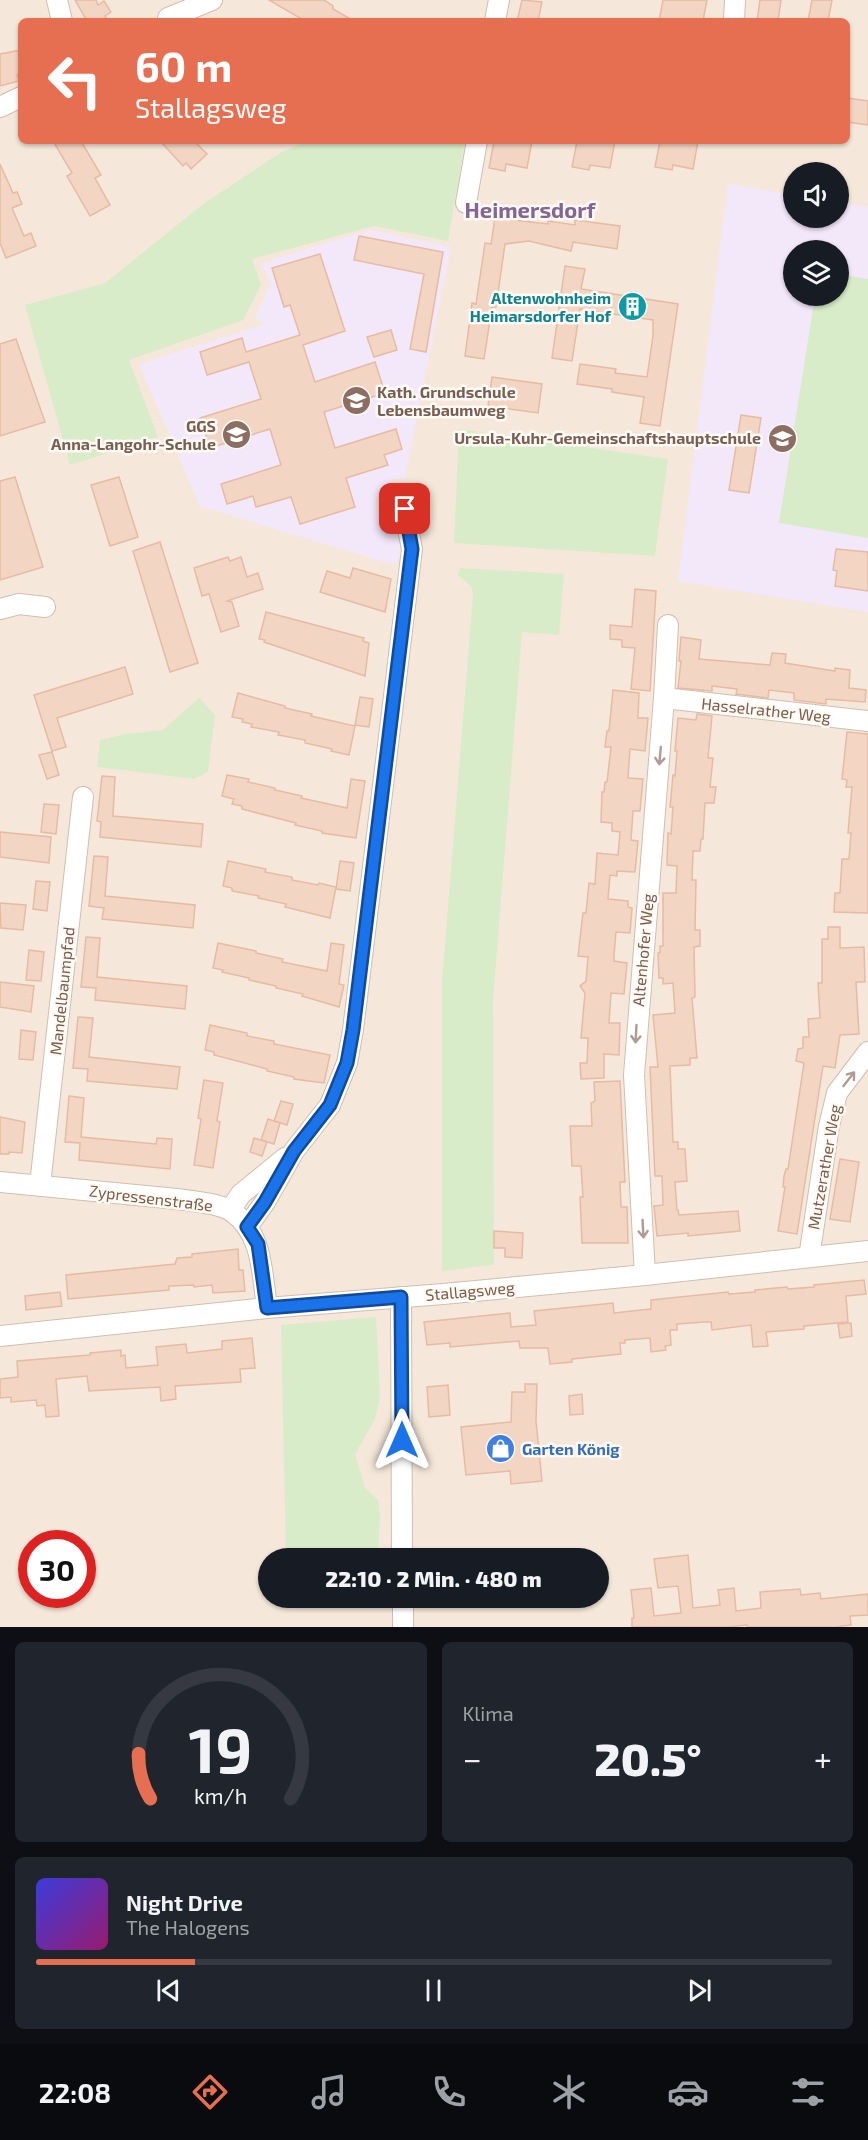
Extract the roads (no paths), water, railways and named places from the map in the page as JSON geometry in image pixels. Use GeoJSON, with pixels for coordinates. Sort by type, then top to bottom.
{"type":"FeatureCollection","features":[{"type":"Feature","properties":{"kind":"street"},"geometry":{"type":"LineString","coordinates":[[57,0],[61,18]]}},
{"type":"Feature","properties":{"kind":"street"},"geometry":{"type":"LineString","coordinates":[[168,18],[212,0]]}},
{"type":"Feature","properties":{"kind":"street"},"geometry":{"type":"LineString","coordinates":[[496,18],[499,0]]}},
{"type":"Feature","properties":{"kind":"street"},"geometry":{"type":"LineString","coordinates":[[734,18],[735,0]]}},
{"type":"Feature","properties":{"kind":"street"},"geometry":{"type":"LineString","coordinates":[[0,108],[18,99]]}},
{"type":"Feature","properties":{"kind":"street"},"geometry":{"type":"LineString","coordinates":[[466,203],[476,144]]}},
{"type":"Feature","properties":{"kind":"street"},"geometry":{"type":"LineString","coordinates":[[247,1227],[265,1202],[294,1151],[333,1098],[347,1063],[353,1030],[412,549],[405,509]]}},
{"type":"Feature","properties":{"kind":"street"},"geometry":{"type":"LineString","coordinates":[[0,609],[19,604],[45,608]]}},
{"type":"Feature","properties":{"kind":"street","name":"Altenhofer Weg"},"geometry":{"type":"LineString","coordinates":[[645,1275],[634,1075],[668,625]]}},
{"type":"Feature","properties":{"kind":"street","name":"Hasselrather Weg"},"geometry":{"type":"LineString","coordinates":[[664,698],[868,721]]}},
{"type":"Feature","properties":{"kind":"street","name":"Mandelbaumpfad"},"geometry":{"type":"LineString","coordinates":[[40,1185],[83,797]]}},
{"type":"Feature","properties":{"kind":"street","name":"Mutzerather Weg"},"geometry":{"type":"LineString","coordinates":[[809,1257],[829,1126],[837,1094],[868,1052]]}},
{"type":"Feature","properties":{"kind":"street"},"geometry":{"type":"LineString","coordinates":[[230,1210],[241,1194],[294,1151]]}},
{"type":"Feature","properties":{"kind":"street","name":"Zypressenstraße"},"geometry":{"type":"LineString","coordinates":[[0,1182],[186,1200],[230,1210],[247,1227],[258,1244],[267,1308]]}},
{"type":"Feature","properties":{"kind":"street","name":"Stallagsweg"},"geometry":{"type":"LineString","coordinates":[[0,1336],[267,1308],[645,1275],[868,1251]]}},
{"type":"Feature","properties":{"kind":"street"},"geometry":{"type":"LineString","coordinates":[[401,1297],[402,1548]]}},
{"type":"Feature","properties":{"kind":"street"},"geometry":{"type":"LineString","coordinates":[[403,1608],[403,1627]]}},
{"type":"Feature","properties":{"kind":"place","name":"Altenwohnheim Heimarsdorfer Hof"},"geometry":{"type":"Point","coordinates":[632,307]}},
{"type":"Feature","properties":{"kind":"place","name":"Kath. Grundschule Lebensbaumweg"},"geometry":{"type":"Point","coordinates":[356,401]}},
{"type":"Feature","properties":{"kind":"place","name":"GGS Anna-Langohr-Schule"},"geometry":{"type":"Point","coordinates":[237,435]}},
{"type":"Feature","properties":{"kind":"place","name":"Ursula-Kuhr-Gemeinschaftshauptschule"},"geometry":{"type":"Point","coordinates":[782,438]}},
{"type":"Feature","properties":{"kind":"place","name":"Garten König"},"geometry":{"type":"Point","coordinates":[501,1449]}},
{"type":"Feature","properties":{"kind":"district","name":"Heimersdorf"},"geometry":{"type":"Point","coordinates":[530,210]}}]}
